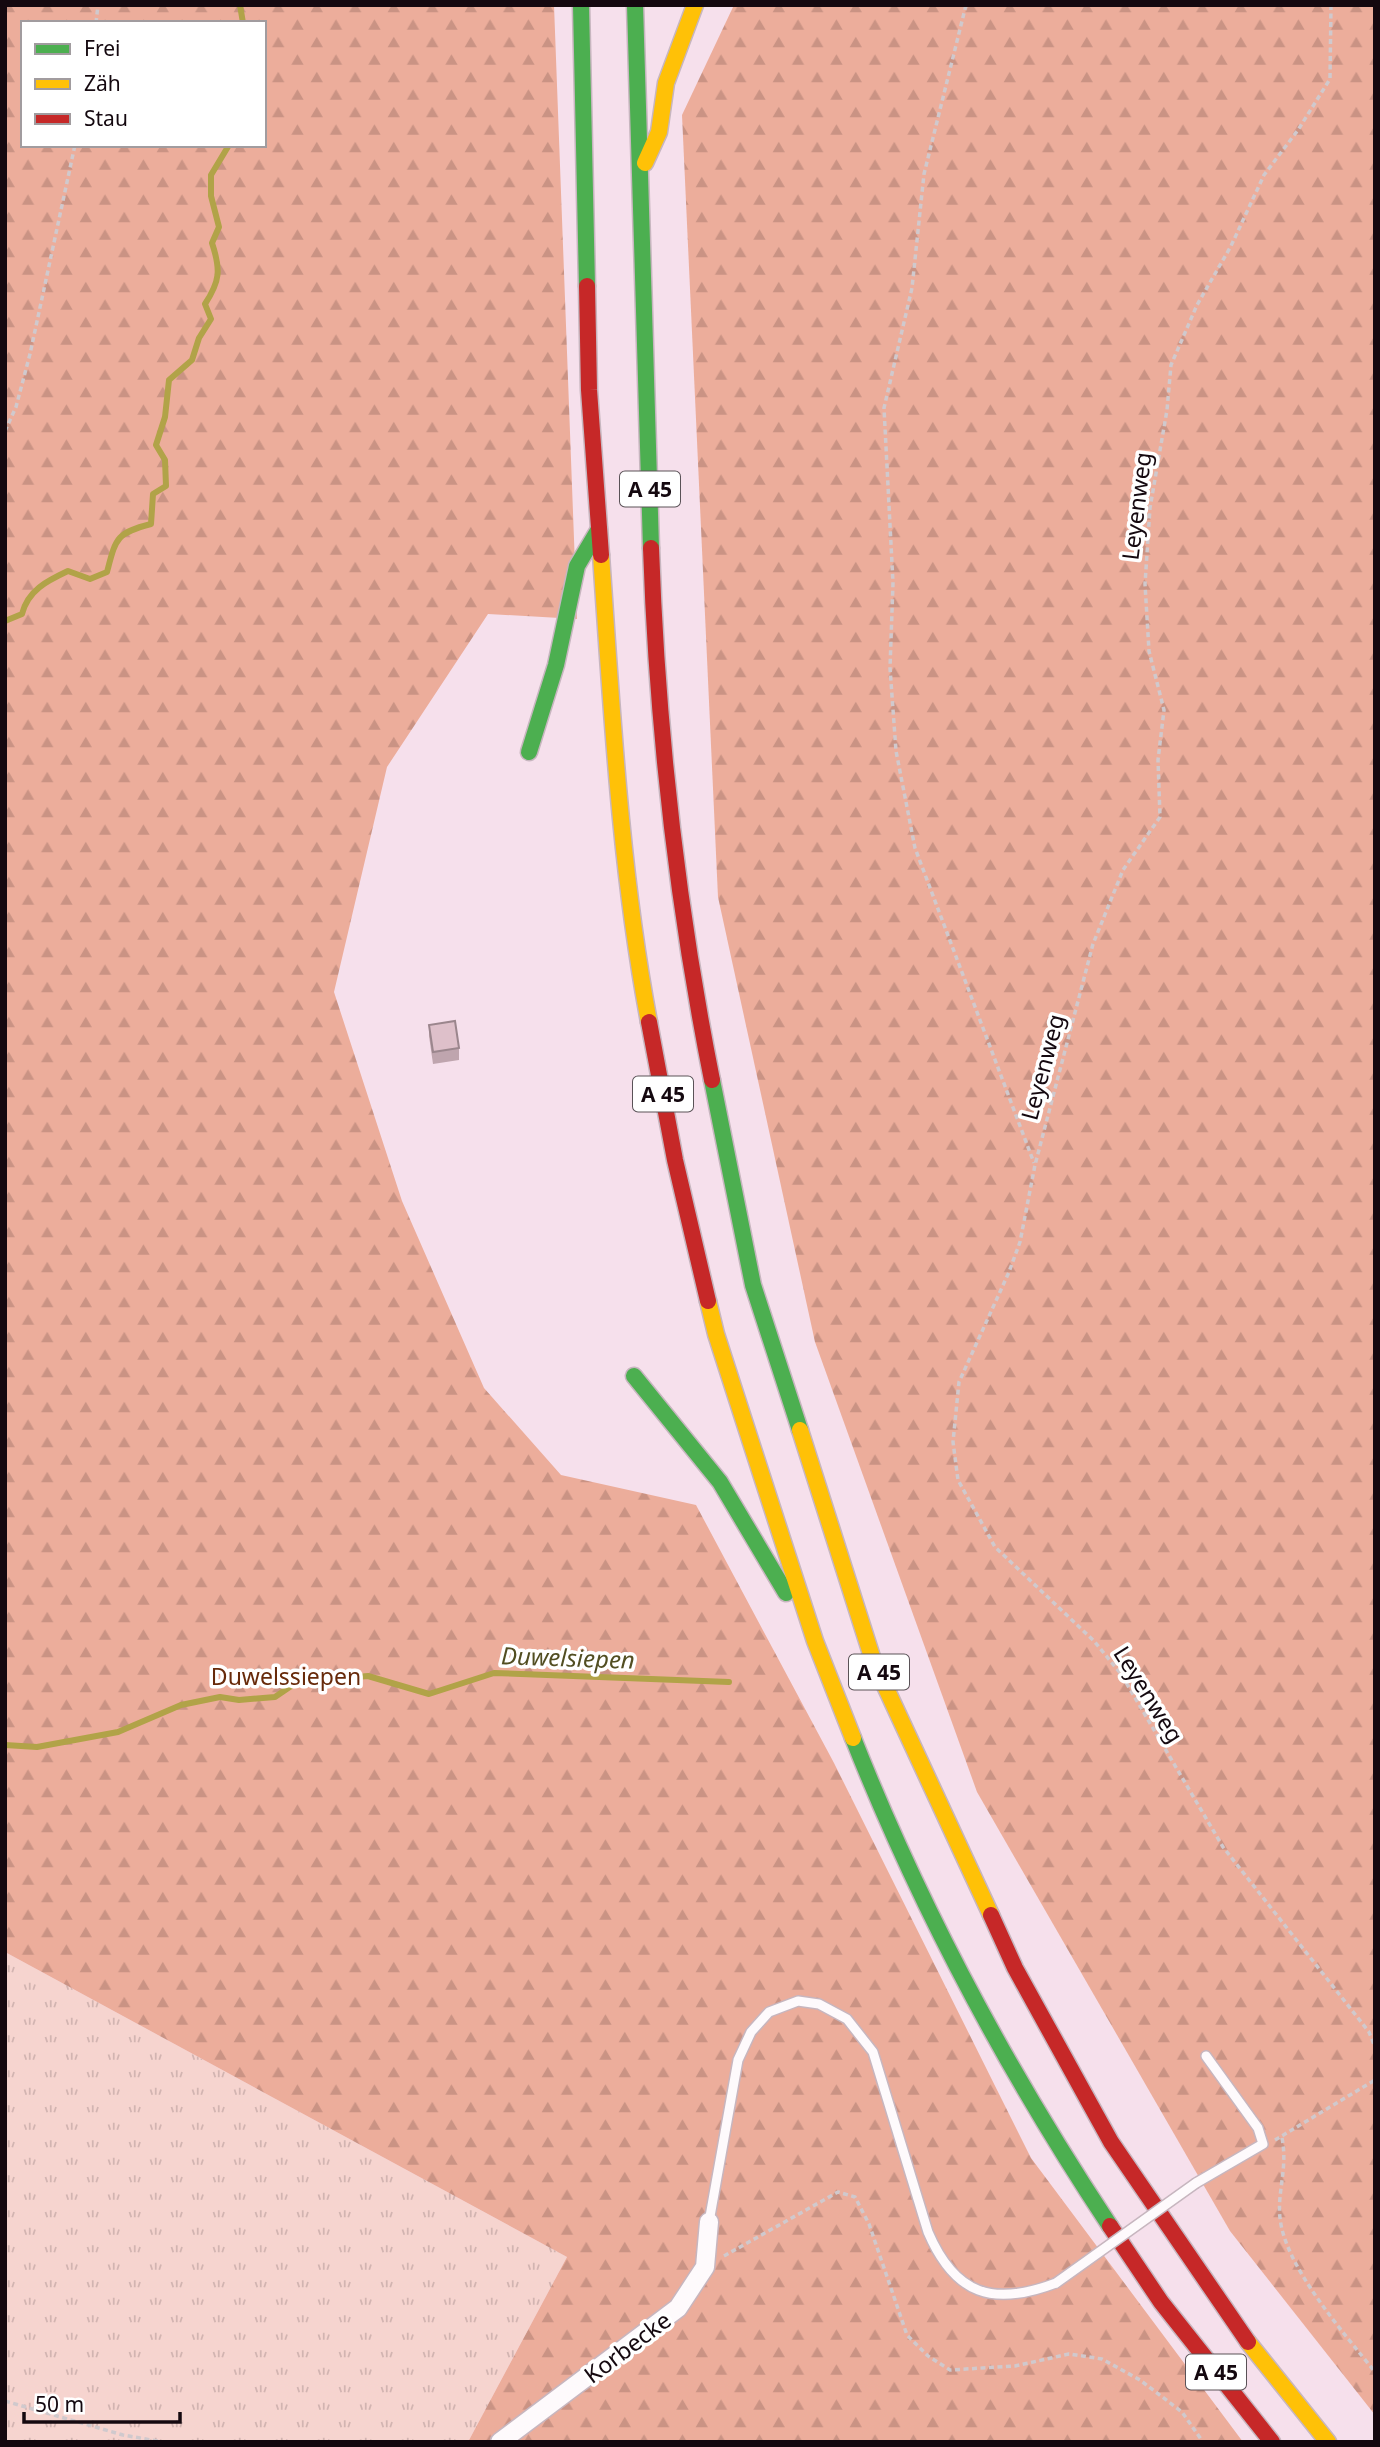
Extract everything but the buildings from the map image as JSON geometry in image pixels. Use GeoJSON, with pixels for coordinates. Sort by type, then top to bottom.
{"type":"FeatureCollection","features":[{"type":"Feature","properties":{"kind":"highway","name":"A 45"},"geometry":{"type":"LineString","coordinates":[[581,5],[589,390],[615,756],[641,980],[675,1160],[716,1334],[815,1641],[889,1828],[976,2005],[1049,2134],[1160,2302],[1272,2442]]}},
{"type":"Feature","properties":{"kind":"highway","name":"A 45"},"geometry":{"type":"LineString","coordinates":[[635,5],[653,608],[670,804],[687,957],[753,1285],[873,1660],[1015,1968],[1111,2142],[1235,2325],[1328,2442]]}},
{"type":"Feature","properties":{"kind":"highway"},"geometry":{"type":"LineString","coordinates":[[641,173],[659,132],[666,83],[695,5]]}},
{"type":"Feature","properties":{"kind":"highway"},"geometry":{"type":"LineString","coordinates":[[529,752],[556,665],[577,566],[599,529]]}},
{"type":"Feature","properties":{"kind":"highway"},"geometry":{"type":"LineString","coordinates":[[634,1376],[720,1482],[815,1641]]}},
{"type":"Feature","properties":{"kind":"street","name":"Korbecke"},"geometry":{"type":"LineString","coordinates":[[500,2442],[678,2308],[705,2267],[709,2222]]}},
{"type":"Feature","properties":{"kind":"lane"},"geometry":{"type":"LineString","coordinates":[[709,2222],[738,2060],[751,2032],[769,2012],[798,2001],[819,2004],[847,2019],[873,2052],[928,2232],[940,2261],[966,2285],[1000,2296],[1028,2294],[1056,2283],[1196,2183],[1263,2144],[1258,2128],[1206,2056]]}},
{"type":"Feature","properties":{"kind":"path"},"geometry":{"type":"LineString","coordinates":[[966,5],[924,174],[912,288],[884,408],[892,583],[890,667],[896,751],[915,848],[1035,1165]]}},
{"type":"Feature","properties":{"kind":"path","name":"Leyenweg"},"geometry":{"type":"LineString","coordinates":[[1331,5],[1330,79],[1298,130],[1264,174],[1231,247],[1197,305],[1171,365],[1167,410],[1150,508],[1145,584],[1149,651],[1164,710],[1158,760],[1160,817],[1123,870],[1093,944],[1035,1165],[1016,1252],[959,1382],[953,1442],[958,1479],[995,1547],[1094,1641],[1121,1674],[1223,1847],[1369,2032],[1375,2047]]}},
{"type":"Feature","properties":{"kind":"path"},"geometry":{"type":"LineString","coordinates":[[5,431],[16,407],[30,354],[75,147]]}},
{"type":"Feature","properties":{"kind":"path"},"geometry":{"type":"LineString","coordinates":[[1263,2144],[1282,2138],[1375,2080]]}},
{"type":"Feature","properties":{"kind":"path"},"geometry":{"type":"LineString","coordinates":[[1282,2138],[1286,2160],[1280,2217],[1290,2254],[1375,2372]]}},
{"type":"Feature","properties":{"kind":"path"},"geometry":{"type":"LineString","coordinates":[[705,2267],[838,2192],[855,2197],[869,2224],[906,2335],[928,2356],[950,2370],[1015,2366],[1069,2354],[1102,2360],[1140,2380],[1182,2412],[1203,2442]]}},
{"type":"Feature","properties":{"kind":"path"},"geometry":{"type":"LineString","coordinates":[[5,2401],[123,2435],[163,2442]]}},
{"type":"Feature","properties":{"kind":"green space","name":"Duwelssiepen"},"geometry":{"type":"Polygon","coordinates":[[[5,5],[554,5],[577,619],[488,614],[387,767],[334,992],[402,1201],[484,1388],[561,1475],[696,1505],[834,1763],[1031,2158],[1243,2442],[468,2442],[567,2257],[5,1952],[5,5]]]}},
{"type":"Feature","properties":{"kind":"green space"},"geometry":{"type":"Polygon","coordinates":[[[734,5],[1375,5],[1375,2415],[1230,2231],[977,1792],[815,1342],[718,897],[682,115],[734,5]]]}},
{"type":"Feature","properties":{"kind":"green space"},"geometry":{"type":"Polygon","coordinates":[[[5,1952],[567,2257],[468,2442],[5,2442],[5,1952]]]}},
{"type":"Feature","properties":{"kind":"waterway"},"geometry":{"type":"LineString","coordinates":[[240,5],[243,21]]}},
{"type":"Feature","properties":{"kind":"waterway"},"geometry":{"type":"LineString","coordinates":[[5,621],[22,614],[34,592],[68,571],[90,579],[107,572],[119,539],[124,534],[151,524],[153,494],[166,486],[165,460],[156,445],[165,417],[169,380],[192,360],[199,338],[211,319],[205,304],[218,275],[212,243],[219,227],[211,196],[211,175],[228,147]]}},
{"type":"Feature","properties":{"kind":"waterway","name":"Duwelsiepen"},"geometry":{"type":"LineString","coordinates":[[5,1745],[37,1747],[118,1732],[181,1705],[220,1697],[239,1700],[275,1697],[297,1682],[368,1676],[429,1694],[494,1673],[729,1682]]}},
{"type":"Feature","properties":{"kind":"traffic: fast"},"geometry":{"type":"LineString","coordinates":[[581,5],[587,286]]}},
{"type":"Feature","properties":{"kind":"traffic: fast"},"geometry":{"type":"LineString","coordinates":[[635,5],[651,548]]}},
{"type":"Feature","properties":{"kind":"traffic: fast"},"geometry":{"type":"LineString","coordinates":[[529,752],[556,665],[577,566],[599,529]]}},
{"type":"Feature","properties":{"kind":"traffic: fast"},"geometry":{"type":"LineString","coordinates":[[712,1080],[753,1285],[800,1430]]}},
{"type":"Feature","properties":{"kind":"traffic: fast"},"geometry":{"type":"LineString","coordinates":[[634,1376],[720,1482],[786,1593]]}},
{"type":"Feature","properties":{"kind":"traffic: fast"},"geometry":{"type":"LineString","coordinates":[[853,1738],[908,1865],[969,1989],[1036,2109],[1110,2226]]}},
{"type":"Feature","properties":{"kind":"traffic: slow"},"geometry":{"type":"LineString","coordinates":[[645,163],[659,132],[666,83],[695,5]]}},
{"type":"Feature","properties":{"kind":"traffic: slow"},"geometry":{"type":"LineString","coordinates":[[601,555],[624,848],[649,1022]]}},
{"type":"Feature","properties":{"kind":"traffic: slow"},"geometry":{"type":"LineString","coordinates":[[708,1301],[716,1334],[815,1641],[853,1738]]}},
{"type":"Feature","properties":{"kind":"traffic: slow"},"geometry":{"type":"LineString","coordinates":[[800,1430],[873,1660],[991,1915]]}},
{"type":"Feature","properties":{"kind":"traffic: slow"},"geometry":{"type":"LineString","coordinates":[[1248,2342],[1328,2442]]}},
{"type":"Feature","properties":{"kind":"traffic: jam"},"geometry":{"type":"LineString","coordinates":[[587,286],[589,390],[601,555]]}},
{"type":"Feature","properties":{"kind":"traffic: jam"},"geometry":{"type":"LineString","coordinates":[[651,548],[658,682],[671,815],[689,948],[712,1080]]}},
{"type":"Feature","properties":{"kind":"traffic: jam"},"geometry":{"type":"LineString","coordinates":[[649,1022],[675,1160],[708,1301]]}},
{"type":"Feature","properties":{"kind":"traffic: jam"},"geometry":{"type":"LineString","coordinates":[[991,1915],[1015,1968],[1111,2142],[1248,2342]]}},
{"type":"Feature","properties":{"kind":"traffic: jam"},"geometry":{"type":"LineString","coordinates":[[1110,2226],[1161,2302],[1272,2442]]}}]}
